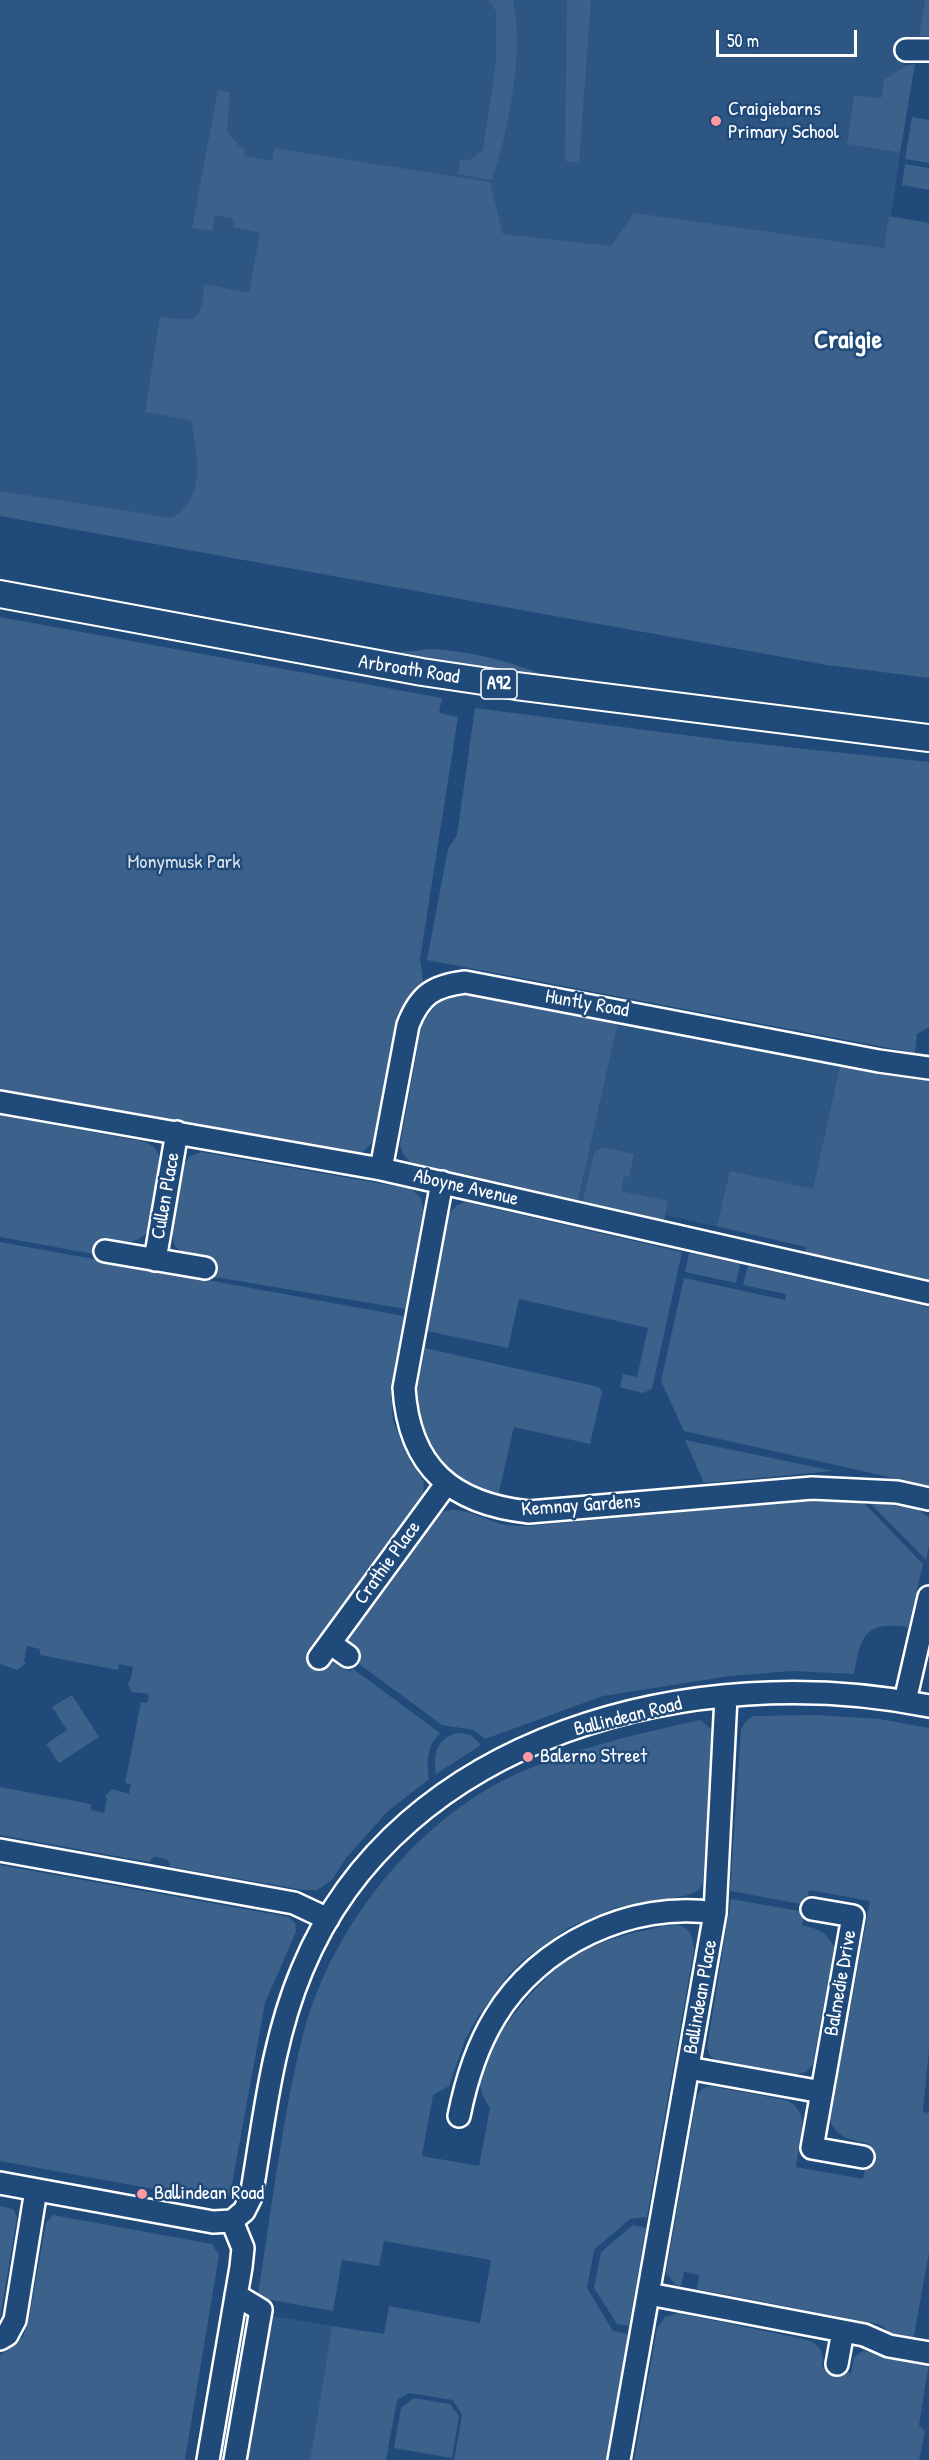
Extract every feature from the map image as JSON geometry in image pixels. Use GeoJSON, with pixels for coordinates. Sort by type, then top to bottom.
{"type":"FeatureCollection","features":[{"type":"Feature","properties":{"kind":"main road","name":"Arbroath Road"},"geometry":{"type":"LineString","coordinates":[[0,594],[422,672],[526,688],[929,738]]}},
{"type":"Feature","properties":{"kind":"street"},"geometry":{"type":"LineString","coordinates":[[906,50],[929,50]]}},
{"type":"Feature","properties":{"kind":"street","name":"Huntly Road"},"geometry":{"type":"LineString","coordinates":[[381,1169],[408,1025],[414,1009],[424,997],[443,985],[465,982],[879,1061],[929,1068]]}},
{"type":"Feature","properties":{"kind":"street","name":"Aboyne Avenue"},"geometry":{"type":"LineString","coordinates":[[0,1102],[381,1169],[929,1293]]}},
{"type":"Feature","properties":{"kind":"street","name":"Cullen Place"},"geometry":{"type":"LineString","coordinates":[[155,1260],[177,1132]]}},
{"type":"Feature","properties":{"kind":"street","name":"Kemnay Gardens"},"geometry":{"type":"LineString","coordinates":[[442,1182],[404,1388],[405,1411],[425,1461],[447,1483],[470,1500],[499,1509],[529,1512],[812,1488],[897,1492],[929,1499]]}},
{"type":"Feature","properties":{"kind":"street","name":"Cullen Place"},"geometry":{"type":"LineString","coordinates":[[105,1251],[205,1268]]}},
{"type":"Feature","properties":{"kind":"street","name":"Crathie Place"},"geometry":{"type":"LineString","coordinates":[[348,1656],[325,1650],[447,1483]]}},
{"type":"Feature","properties":{"kind":"street"},"geometry":{"type":"LineString","coordinates":[[905,1701],[929,1597]]}},
{"type":"Feature","properties":{"kind":"street","name":"Ballindean Road"},"geometry":{"type":"LineString","coordinates":[[232,2221],[244,2211],[251,2197],[285,2017],[302,1968],[328,1919],[362,1870],[400,1830],[443,1794],[494,1761],[544,1738],[606,1718],[665,1704],[726,1697],[818,1692],[905,1701],[929,1706]]}},
{"type":"Feature","properties":{"kind":"street","name":"Ballindean Place"},"geometry":{"type":"LineString","coordinates":[[619,2460],[716,1913],[726,1697]]}},
{"type":"Feature","properties":{"kind":"street"},"geometry":{"type":"LineString","coordinates":[[0,1850],[294,1903],[328,1919]]}},
{"type":"Feature","properties":{"kind":"street","name":"Balmedie Drive"},"geometry":{"type":"LineString","coordinates":[[812,1909],[853,1916],[812,2148],[863,2157]]}},
{"type":"Feature","properties":{"kind":"street"},"geometry":{"type":"LineString","coordinates":[[459,2116],[465,2084],[478,2050],[495,2016],[527,1976],[571,1942],[617,1922],[669,1911],[716,1913]]}},
{"type":"Feature","properties":{"kind":"street"},"geometry":{"type":"LineString","coordinates":[[688,2068],[822,2092]]}},
{"type":"Feature","properties":{"kind":"street"},"geometry":{"type":"LineString","coordinates":[[0,2183],[213,2223],[232,2221],[243,2248],[208,2460]]}},
{"type":"Feature","properties":{"kind":"street"},"geometry":{"type":"LineString","coordinates":[[0,2339],[7,2335],[15,2320],[36,2190]]}},
{"type":"Feature","properties":{"kind":"street"},"geometry":{"type":"LineString","coordinates":[[649,2294],[864,2335],[889,2346],[929,2353]]}},
{"type":"Feature","properties":{"kind":"street"},"geometry":{"type":"LineString","coordinates":[[235,2460],[261,2310],[236,2295]]}},
{"type":"Feature","properties":{"kind":"street"},"geometry":{"type":"LineString","coordinates":[[837,2364],[843,2331]]}},
{"type":"Feature","properties":{"kind":"shaded area"},"geometry":{"type":"Polygon","coordinates":[[[0,0],[925,0],[919,41],[906,50],[905,66],[884,80],[881,99],[854,95],[847,144],[900,153],[827,665],[0,516],[0,0]]]}},
{"type":"Feature","properties":{"kind":"shaded area"},"geometry":{"type":"Polygon","coordinates":[[[618,1023],[840,1065],[801,1246],[666,1215],[664,1220],[578,1200],[618,1023]]]}},
{"type":"Feature","properties":{"kind":"shaded area"},"geometry":{"type":"Polygon","coordinates":[[[249,2312],[332,2326],[310,2460],[224,2460],[249,2312]]]}},
{"type":"Feature","properties":{"kind":"green space"},"geometry":{"type":"Polygon","coordinates":[[[488,0],[513,0],[517,42],[509,115],[492,180],[458,174],[460,159],[468,161],[483,150],[496,62],[496,11],[488,0]]]}},
{"type":"Feature","properties":{"kind":"green space"},"geometry":{"type":"Polygon","coordinates":[[[567,0],[591,0],[579,163],[565,161],[567,0]]]}},
{"type":"Feature","properties":{"kind":"green space"},"geometry":{"type":"Polygon","coordinates":[[[925,0],[929,0],[929,36],[919,37],[925,0]]]}},
{"type":"Feature","properties":{"kind":"green space"},"geometry":{"type":"Polygon","coordinates":[[[915,64],[900,153],[847,144],[854,95],[881,98],[884,80],[905,66],[915,64]]]}},
{"type":"Feature","properties":{"kind":"green space"},"geometry":{"type":"Polygon","coordinates":[[[218,90],[230,92],[227,131],[240,147],[245,148],[244,156],[272,161],[274,148],[490,182],[503,234],[611,246],[634,213],[884,248],[889,216],[929,223],[929,678],[827,665],[0,516],[0,491],[172,518],[191,499],[195,487],[197,461],[191,420],[145,412],[160,317],[190,319],[195,317],[201,307],[204,284],[249,293],[260,233],[233,227],[234,219],[215,215],[212,231],[192,228],[218,90]]]}},
{"type":"Feature","properties":{"kind":"green space"},"geometry":{"type":"Polygon","coordinates":[[[912,117],[929,120],[929,163],[905,159],[912,117]]]}},
{"type":"Feature","properties":{"kind":"green space"},"geometry":{"type":"Polygon","coordinates":[[[905,164],[929,168],[929,190],[902,185],[905,164]]]}},
{"type":"Feature","properties":{"kind":"green space","name":"Monymusk Park"},"geometry":{"type":"Polygon","coordinates":[[[0,617],[442,698],[439,713],[458,717],[420,959],[424,988],[397,1015],[374,1140],[361,1154],[0,1089],[0,617]]]}},
{"type":"Feature","properties":{"kind":"green space"},"geometry":{"type":"Polygon","coordinates":[[[432,649],[490,658],[518,665],[545,676],[391,653],[432,649]]]}},
{"type":"Feature","properties":{"kind":"green space"},"geometry":{"type":"Polygon","coordinates":[[[475,708],[731,741],[929,762],[929,1027],[917,1034],[915,1053],[427,960],[448,849],[457,835],[475,708]]]}},
{"type":"Feature","properties":{"kind":"green space"},"geometry":{"type":"Polygon","coordinates":[[[464,994],[618,1023],[578,1200],[410,1162],[403,1154],[400,1145],[421,1028],[437,1004],[448,998],[464,994]]]}},
{"type":"Feature","properties":{"kind":"green space"},"geometry":{"type":"Polygon","coordinates":[[[840,1065],[929,1081],[929,1281],[805,1253],[806,1247],[717,1226],[730,1171],[813,1189],[840,1065]]]}},
{"type":"Feature","properties":{"kind":"green space"},"geometry":{"type":"Polygon","coordinates":[[[0,1115],[146,1142],[155,1148],[161,1159],[148,1231],[138,1239],[127,1242],[102,1237],[99,1255],[0,1237],[0,1115]]]}},
{"type":"Feature","properties":{"kind":"green space"},"geometry":{"type":"Polygon","coordinates":[[[602,1147],[634,1154],[629,1177],[624,1176],[621,1191],[668,1201],[664,1220],[583,1201],[594,1153],[602,1147]]]}},
{"type":"Feature","properties":{"kind":"green space"},"geometry":{"type":"Polygon","coordinates":[[[201,1152],[411,1189],[421,1198],[423,1210],[406,1309],[208,1276],[211,1258],[183,1252],[176,1247],[173,1240],[173,1220],[184,1164],[190,1156],[201,1152]]]}},
{"type":"Feature","properties":{"kind":"green space"},"geometry":{"type":"Polygon","coordinates":[[[465,1202],[682,1252],[652,1389],[643,1393],[620,1387],[623,1374],[637,1377],[648,1328],[519,1299],[508,1348],[427,1331],[448,1215],[456,1206],[465,1202]]]}},
{"type":"Feature","properties":{"kind":"green space"},"geometry":{"type":"Polygon","coordinates":[[[0,1242],[404,1316],[391,1391],[393,1421],[409,1459],[424,1482],[423,1496],[305,1655],[325,1669],[330,1663],[337,1662],[350,1672],[352,1668],[440,1733],[428,1754],[429,1779],[387,1812],[346,1858],[332,1880],[317,1890],[304,1890],[171,1867],[167,1859],[154,1857],[149,1862],[0,1835],[0,1787],[91,1804],[91,1810],[104,1813],[107,1798],[105,1796],[112,1789],[129,1794],[131,1784],[125,1783],[141,1702],[147,1703],[149,1694],[132,1692],[127,1683],[130,1681],[133,1667],[119,1664],[118,1670],[40,1655],[40,1649],[27,1646],[24,1661],[26,1663],[17,1670],[0,1664],[0,1242]]]}},
{"type":"Feature","properties":{"kind":"green space"},"geometry":{"type":"Polygon","coordinates":[[[689,1253],[740,1264],[736,1283],[685,1272],[689,1253]]]}},
{"type":"Feature","properties":{"kind":"green space"},"geometry":{"type":"Polygon","coordinates":[[[748,1266],[929,1307],[929,1486],[684,1431],[661,1381],[684,1278],[785,1300],[786,1294],[743,1285],[748,1266]]]}},
{"type":"Feature","properties":{"kind":"green space"},"geometry":{"type":"Polygon","coordinates":[[[425,1348],[599,1387],[602,1392],[590,1444],[514,1427],[498,1496],[471,1487],[441,1459],[421,1421],[417,1394],[425,1348]]]}},
{"type":"Feature","properties":{"kind":"green space"},"geometry":{"type":"Polygon","coordinates":[[[685,1440],[834,1471],[704,1483],[685,1440]]]}},
{"type":"Feature","properties":{"kind":"green space"},"geometry":{"type":"Polygon","coordinates":[[[803,1501],[862,1501],[923,1564],[908,1627],[882,1626],[867,1634],[859,1650],[854,1674],[792,1671],[730,1676],[603,1696],[485,1739],[474,1730],[442,1725],[351,1658],[356,1649],[350,1644],[348,1637],[440,1513],[448,1510],[464,1511],[506,1525],[530,1526],[803,1501]]]}},
{"type":"Feature","properties":{"kind":"green space"},"geometry":{"type":"Polygon","coordinates":[[[869,1502],[918,1509],[929,1518],[929,1545],[926,1560],[869,1502]]]}},
{"type":"Feature","properties":{"kind":"green space"},"geometry":{"type":"Polygon","coordinates":[[[72,1695],[99,1737],[59,1763],[46,1744],[67,1730],[52,1707],[72,1695]]]}},
{"type":"Feature","properties":{"kind":"green space"},"geometry":{"type":"Polygon","coordinates":[[[817,1715],[879,1719],[929,1728],[929,2050],[923,2112],[929,2113],[929,2252],[913,2341],[893,2337],[882,2325],[697,2289],[699,2275],[684,2272],[681,2286],[676,2285],[666,2273],[697,2095],[703,2088],[710,2086],[786,2100],[795,2105],[802,2120],[796,2167],[863,2179],[870,2144],[841,2135],[830,2120],[870,1901],[809,1890],[806,1905],[730,1891],[741,1729],[747,1720],[754,1716],[817,1715]]]}},
{"type":"Feature","properties":{"kind":"green space"},"geometry":{"type":"Polygon","coordinates":[[[700,1720],[712,1730],[703,1883],[698,1891],[689,1895],[615,1908],[568,1928],[526,1958],[508,1975],[477,2018],[465,2040],[449,2086],[433,2095],[422,2156],[479,2166],[490,2108],[480,2087],[483,2067],[501,2032],[514,2014],[557,1968],[588,1949],[627,1935],[670,1925],[683,1927],[688,1931],[694,1950],[647,2217],[630,2219],[594,2250],[587,2288],[613,2331],[628,2334],[606,2460],[454,2460],[462,2415],[453,2400],[409,2393],[397,2400],[386,2460],[310,2460],[332,2326],[384,2334],[389,2306],[480,2323],[491,2260],[384,2241],[379,2266],[342,2260],[333,2311],[265,2299],[258,2294],[283,2130],[296,2066],[315,1997],[332,1959],[379,1886],[438,1824],[471,1799],[506,1779],[553,1759],[601,1744],[700,1720]]]}},
{"type":"Feature","properties":{"kind":"green space"},"geometry":{"type":"Polygon","coordinates":[[[458,1733],[471,1735],[481,1745],[436,1774],[435,1760],[438,1748],[445,1739],[458,1733]]]}},
{"type":"Feature","properties":{"kind":"green space"},"geometry":{"type":"Polygon","coordinates":[[[0,1865],[289,1917],[295,1923],[296,1932],[265,2003],[230,2195],[219,2201],[0,2161],[0,1865]]]}},
{"type":"Feature","properties":{"kind":"green space"},"geometry":{"type":"Polygon","coordinates":[[[731,1899],[805,1912],[802,1925],[821,1932],[834,1947],[813,2064],[806,2072],[796,2074],[718,2061],[710,2056],[707,2048],[731,1899]]]}},
{"type":"Feature","properties":{"kind":"green space"},"geometry":{"type":"Polygon","coordinates":[[[0,2206],[13,2209],[17,2217],[0,2318],[0,2206]]]}},
{"type":"Feature","properties":{"kind":"green space"},"geometry":{"type":"Polygon","coordinates":[[[53,2215],[212,2244],[219,2255],[185,2460],[0,2460],[0,2356],[23,2337],[29,2318],[46,2223],[53,2215]]]}},
{"type":"Feature","properties":{"kind":"green space"},"geometry":{"type":"Polygon","coordinates":[[[633,2225],[646,2228],[629,2326],[617,2324],[594,2288],[601,2252],[633,2225]]]}},
{"type":"Feature","properties":{"kind":"green space"},"geometry":{"type":"Polygon","coordinates":[[[678,2313],[808,2340],[821,2350],[822,2367],[851,2373],[854,2357],[863,2351],[929,2363],[919,2425],[925,2432],[919,2460],[634,2460],[657,2328],[665,2317],[678,2313]]]}},
{"type":"Feature","properties":{"kind":"green space"},"geometry":{"type":"Polygon","coordinates":[[[414,2398],[450,2404],[459,2416],[452,2458],[394,2448],[401,2408],[414,2398]]]}},
{"type":"Feature","properties":{"kind":"place","name":"Craigiebarns Primary School"},"geometry":{"type":"Point","coordinates":[716,121]}},
{"type":"Feature","properties":{"kind":"place","name":"Balerno Street"},"geometry":{"type":"Point","coordinates":[528,1757]}},
{"type":"Feature","properties":{"kind":"place","name":"Ballindean Road"},"geometry":{"type":"Point","coordinates":[142,2194]}},
{"type":"Feature","properties":{"kind":"district","name":"Craigie"},"geometry":{"type":"Point","coordinates":[848,341]}}]}
